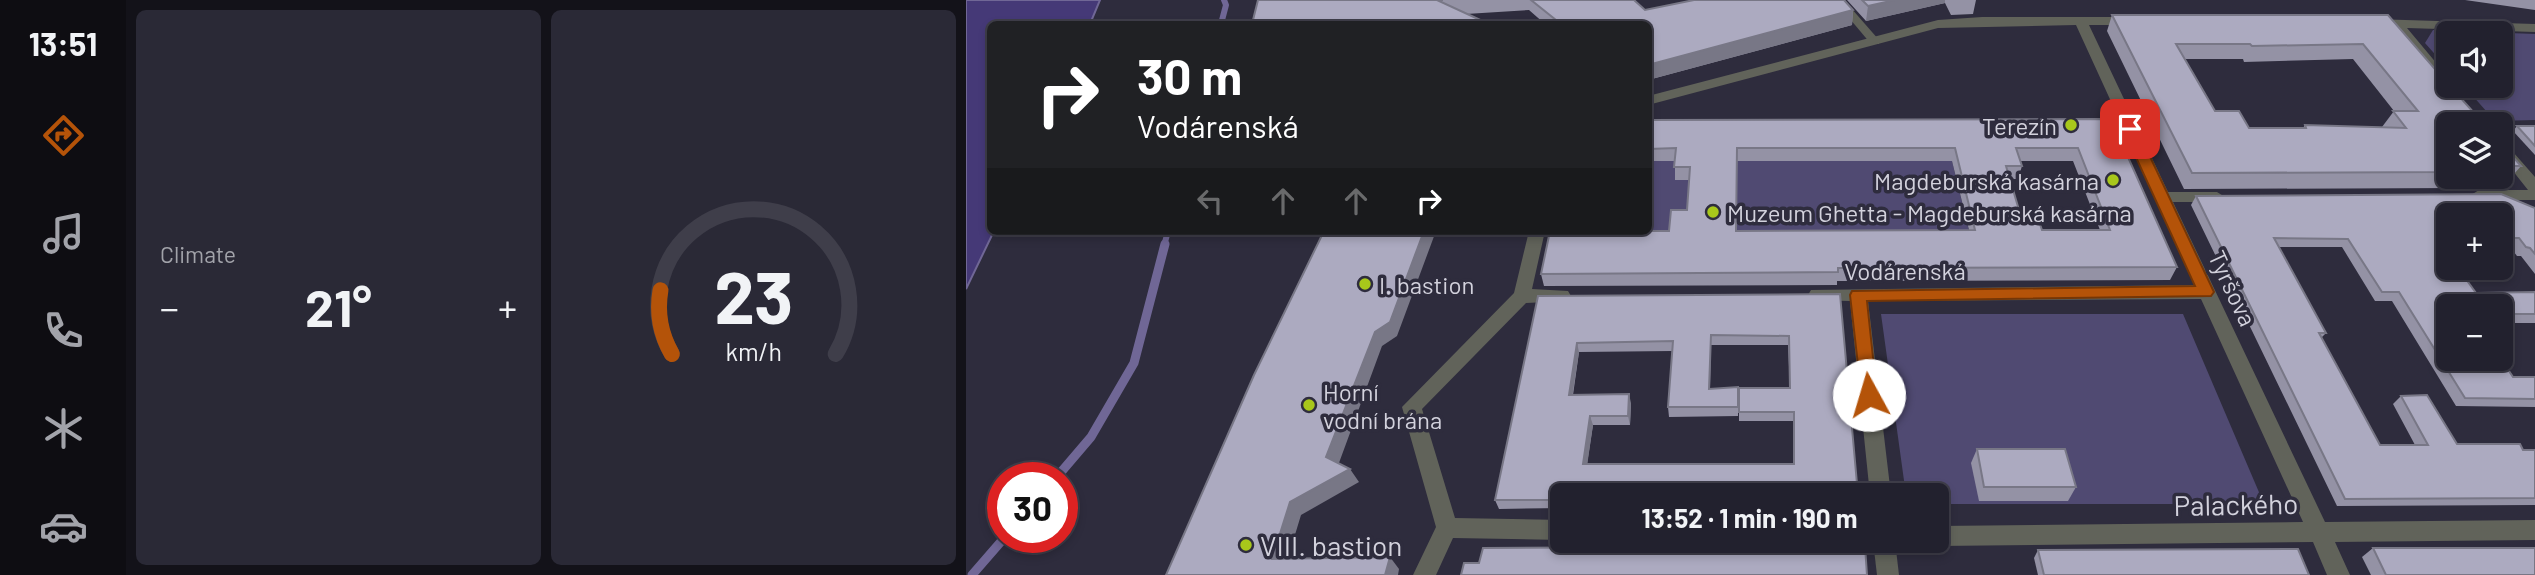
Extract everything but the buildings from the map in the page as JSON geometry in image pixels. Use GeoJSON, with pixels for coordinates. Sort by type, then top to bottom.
{"type":"FeatureCollection","features":[{"type":"Feature","properties":{"kind":"street"},"geometry":{"type":"LineString","coordinates":[[1652,100],[1938,24],[1982,21],[2144,21]]}},
{"type":"Feature","properties":{"kind":"street","name":"Tyršova"},"geometry":{"type":"LineString","coordinates":[[2081,22],[2339,575]]}},
{"type":"Feature","properties":{"kind":"street"},"geometry":{"type":"LineString","coordinates":[[2353,22],[2535,28]]}},
{"type":"Feature","properties":{"kind":"street"},"geometry":{"type":"LineString","coordinates":[[2396,23],[2436,70]]}},
{"type":"Feature","properties":{"kind":"street"},"geometry":{"type":"LineString","coordinates":[[2513,161],[2535,187]]}},
{"type":"Feature","properties":{"kind":"street"},"geometry":{"type":"LineString","coordinates":[[2460,195],[2535,195]]}},
{"type":"Feature","properties":{"kind":"street"},"geometry":{"type":"LineString","coordinates":[[2161,197],[2239,196]]}},
{"type":"Feature","properties":{"kind":"street"},"geometry":{"type":"LineString","coordinates":[[1424,575],[1447,528],[1412,407],[1522,296],[1536,235]]}},
{"type":"Feature","properties":{"kind":"street","name":"Vodárenská"},"geometry":{"type":"LineString","coordinates":[[1804,295],[2206,292]]}},
{"type":"Feature","properties":{"kind":"street"},"geometry":{"type":"LineString","coordinates":[[1858,295],[1879,483]]}},
{"type":"Feature","properties":{"kind":"street"},"geometry":{"type":"LineString","coordinates":[[1522,296],[1575,296]]}},
{"type":"Feature","properties":{"kind":"street"},"geometry":{"type":"LineString","coordinates":[[1447,528],[1550,530]]}},
{"type":"Feature","properties":{"kind":"street","name":"Palackého"},"geometry":{"type":"LineString","coordinates":[[1949,536],[2535,530]]}},
{"type":"Feature","properties":{"kind":"street"},"geometry":{"type":"LineString","coordinates":[[1885,553],[1888,575]]}},
{"type":"Feature","properties":{"kind":"lane"},"geometry":{"type":"LineString","coordinates":[[1839,0],[1875,42]]}},
{"type":"Feature","properties":{"kind":"shaded area"},"geometry":{"type":"Polygon","coordinates":[[[966,0],[1100,0],[1091,21],[987,21],[987,235],[992,235],[966,289],[966,0]]]}},
{"type":"Feature","properties":{"kind":"shaded area"},"geometry":{"type":"Polygon","coordinates":[[[2433,30],[2436,30],[2436,55],[2425,43],[2433,30]]]}},
{"type":"Feature","properties":{"kind":"shaded area"},"geometry":{"type":"Polygon","coordinates":[[[2513,33],[2535,34],[2535,120],[2513,121],[2513,112],[2487,112],[2475,98],[2513,98],[2513,33]]]}},
{"type":"Feature","properties":{"kind":"shaded area"},"geometry":{"type":"Polygon","coordinates":[[[1652,161],[1677,161],[1691,180],[1688,223],[1670,244],[1602,244],[1604,235],[1652,235],[1652,161]]]}},
{"type":"Feature","properties":{"kind":"shaded area"},"geometry":{"type":"Polygon","coordinates":[[[1737,161],[1952,161],[1972,243],[1737,244],[1737,161]]]}},
{"type":"Feature","properties":{"kind":"shaded area"},"geometry":{"type":"Polygon","coordinates":[[[1881,314],[2183,314],[2264,504],[1949,504],[1949,483],[1904,483],[1881,314]]]}},
{"type":"Feature","properties":{"kind":"waterway"},"geometry":{"type":"LineString","coordinates":[[1222,21],[1226,5],[1224,0]]}},
{"type":"Feature","properties":{"kind":"waterway"},"geometry":{"type":"LineString","coordinates":[[1164,246],[1167,235]]}},
{"type":"Feature","properties":{"kind":"waterway"},"geometry":{"type":"LineString","coordinates":[[1070,462],[1091,437],[1134,363],[1165,244]]}},
{"type":"Feature","properties":{"kind":"waterway"},"geometry":{"type":"LineString","coordinates":[[972,575],[991,553]]}},
{"type":"Feature","properties":{"kind":"place","name":"Terezín"},"geometry":{"type":"Point","coordinates":[2071,125]}},
{"type":"Feature","properties":{"kind":"place","name":"Magdeburská kasárna"},"geometry":{"type":"Point","coordinates":[2113,180]}},
{"type":"Feature","properties":{"kind":"place","name":"Muzeum Ghetta - Magdeburská kasárna"},"geometry":{"type":"Point","coordinates":[1713,212]}},
{"type":"Feature","properties":{"kind":"place","name":"I. bastion"},"geometry":{"type":"Point","coordinates":[1365,284]}},
{"type":"Feature","properties":{"kind":"place","name":"Horní vodní brána"},"geometry":{"type":"Point","coordinates":[1309,405]}},
{"type":"Feature","properties":{"kind":"place","name":"VIII. bastion"},"geometry":{"type":"Point","coordinates":[1246,545]}},
{"type":"Feature","properties":{"kind":"route"},"geometry":{"type":"LineString","coordinates":[[1869,395],[1858,295],[2206,292],[2130,129]]}}]}
